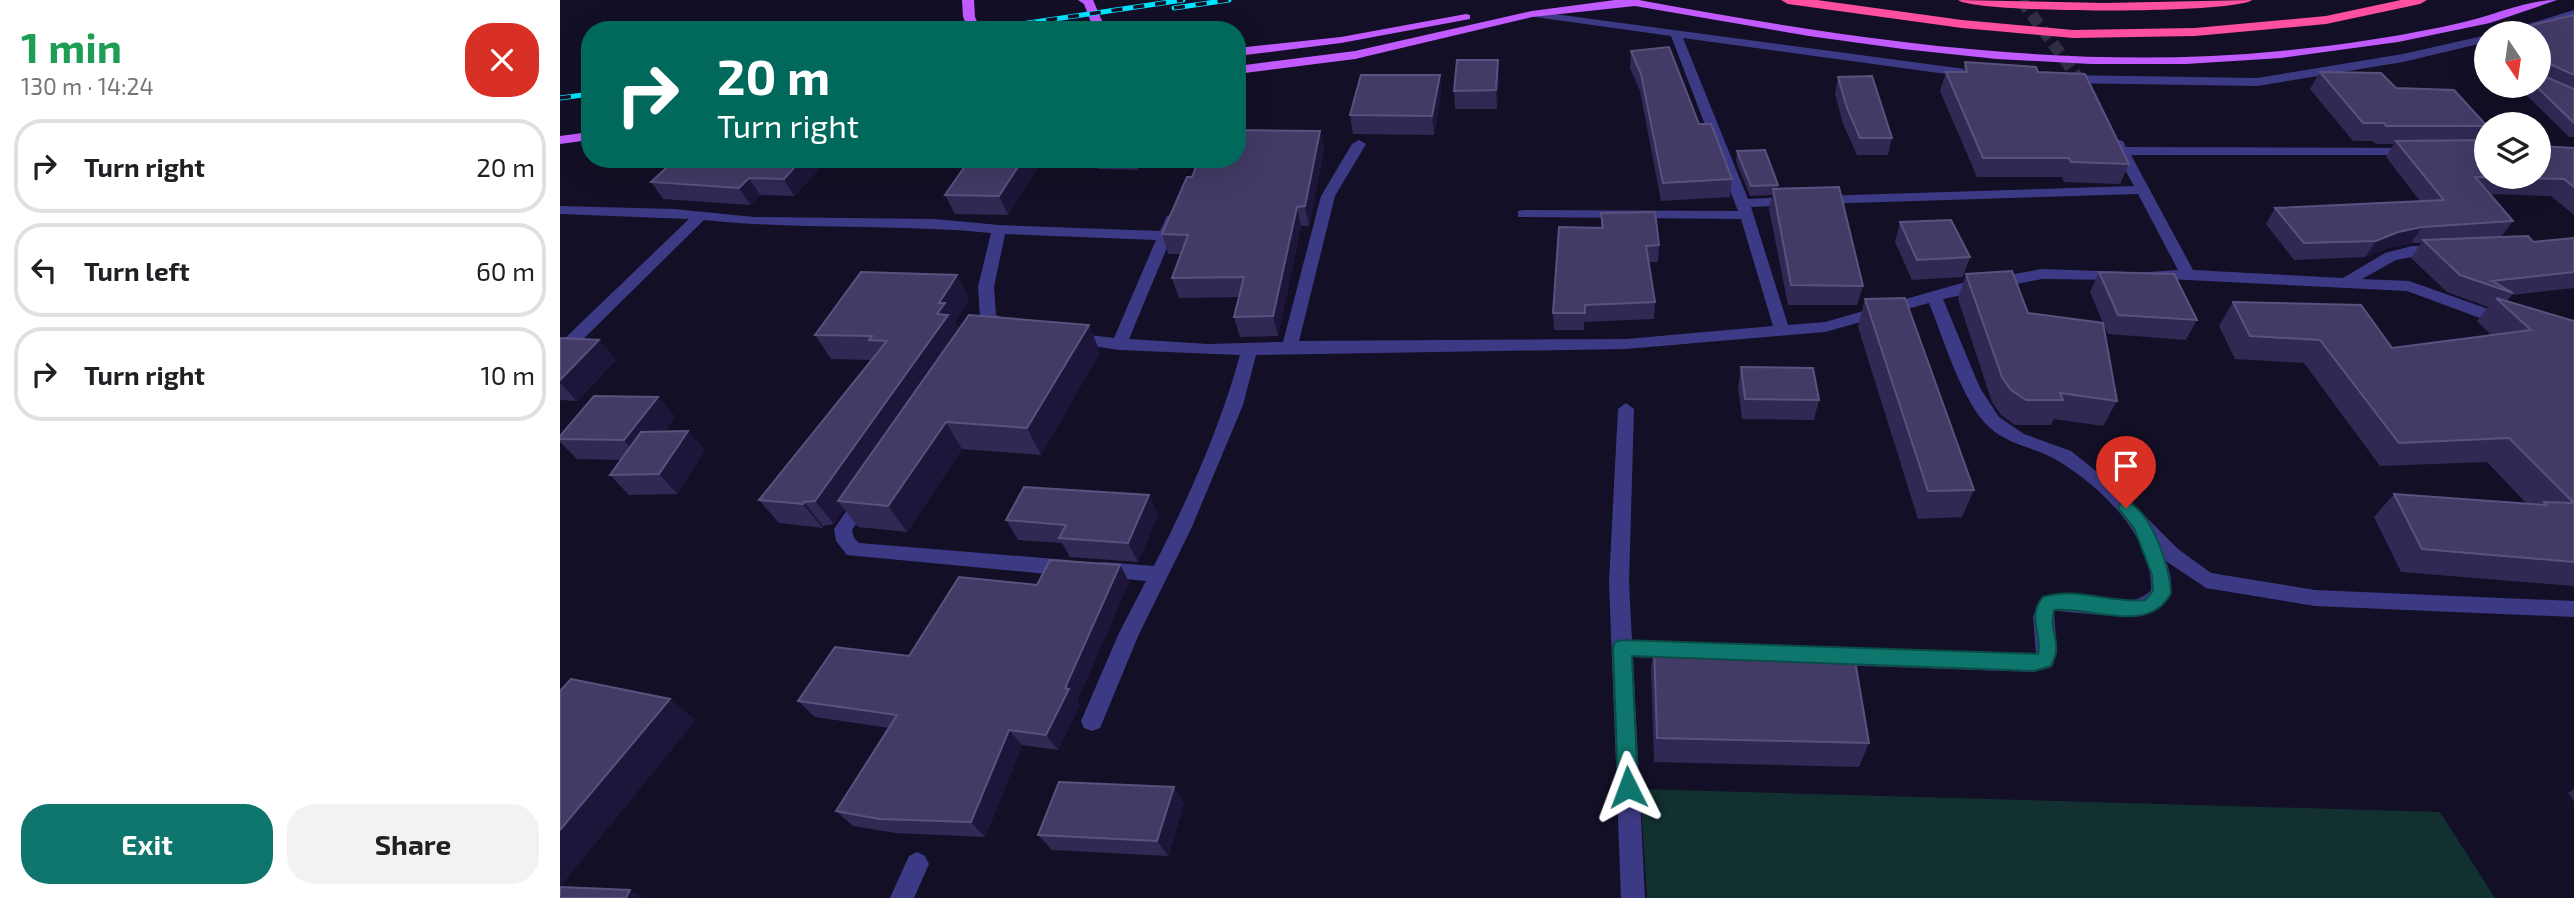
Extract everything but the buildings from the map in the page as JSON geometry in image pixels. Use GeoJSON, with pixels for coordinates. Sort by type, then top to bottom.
{"type":"FeatureCollection","features":[{"type":"Feature","properties":{"kind":"highway"},"geometry":{"type":"LineString","coordinates":[[1788,0],[1962,24],[2073,34],[2195,32],[2326,20],[2420,0]]}},
{"type":"Feature","properties":{"kind":"highway"},"geometry":{"type":"LineString","coordinates":[[1965,0],[2095,7],[2164,6],[2245,0]]}},
{"type":"Feature","properties":{"kind":"main road"},"geometry":{"type":"LineString","coordinates":[[968,0],[970,21]]}},
{"type":"Feature","properties":{"kind":"main road"},"geometry":{"type":"LineString","coordinates":[[1084,0],[1093,9],[1097,21]]}},
{"type":"Feature","properties":{"kind":"main road"},"geometry":{"type":"LineString","coordinates":[[1246,69],[1323,61],[1553,0]]}},
{"type":"Feature","properties":{"kind":"main road"},"geometry":{"type":"LineString","coordinates":[[1621,0],[1775,29],[1905,47],[2015,59],[2112,62],[2221,61],[2322,51],[2508,16],[2551,0]]}},
{"type":"Feature","properties":{"kind":"main road"},"geometry":{"type":"LineString","coordinates":[[1246,51],[1636,3]]}},
{"type":"Feature","properties":{"kind":"main road"},"geometry":{"type":"LineString","coordinates":[[560,140],[581,137]]}},
{"type":"Feature","properties":{"kind":"street"},"geometry":{"type":"LineString","coordinates":[[2546,21],[2574,13]]}},
{"type":"Feature","properties":{"kind":"street"},"geometry":{"type":"LineString","coordinates":[[1532,14],[2000,76]]}},
{"type":"Feature","properties":{"kind":"street"},"geometry":{"type":"LineString","coordinates":[[1676,35],[1745,209],[1782,331]]}},
{"type":"Feature","properties":{"kind":"street"},"geometry":{"type":"LineString","coordinates":[[2053,78],[2083,85],[2257,82],[2403,58],[2474,41]]}},
{"type":"Feature","properties":{"kind":"street"},"geometry":{"type":"LineString","coordinates":[[2469,42],[2474,45]]}},
{"type":"Feature","properties":{"kind":"street"},"geometry":{"type":"LineString","coordinates":[[2108,127],[2188,275]]}},
{"type":"Feature","properties":{"kind":"street"},"geometry":{"type":"LineString","coordinates":[[1290,347],[1328,196],[1359,144]]}},
{"type":"Feature","properties":{"kind":"street"},"geometry":{"type":"LineString","coordinates":[[2122,151],[2432,150]]}},
{"type":"Feature","properties":{"kind":"street"},"geometry":{"type":"LineString","coordinates":[[1523,214],[1745,209],[2142,190]]}},
{"type":"Feature","properties":{"kind":"street"},"geometry":{"type":"LineString","coordinates":[[1119,345],[1180,203]]}},
{"type":"Feature","properties":{"kind":"street"},"geometry":{"type":"LineString","coordinates":[[560,210],[754,221],[934,223],[999,229],[1164,236]]}},
{"type":"Feature","properties":{"kind":"street"},"geometry":{"type":"LineString","coordinates":[[560,352],[700,216]]}},
{"type":"Feature","properties":{"kind":"street"},"geometry":{"type":"LineString","coordinates":[[999,229],[986,287],[984,324],[1025,334]]}},
{"type":"Feature","properties":{"kind":"street"},"geometry":{"type":"LineString","coordinates":[[2349,281],[2375,261],[2398,252],[2454,248]]}},
{"type":"Feature","properties":{"kind":"street"},"geometry":{"type":"LineString","coordinates":[[1052,336],[1119,345],[1249,351],[1290,347],[1626,344],[1825,327],[1962,288],[2042,274],[2188,275],[2409,286],[2517,325]]}},
{"type":"Feature","properties":{"kind":"street"},"geometry":{"type":"LineString","coordinates":[[1934,296],[1972,390],[1993,421],[2018,439],[2065,456],[2111,493],[2171,554],[2206,580],[2315,598],[2574,609]]}},
{"type":"Feature","properties":{"kind":"street"},"geometry":{"type":"LineString","coordinates":[[1092,721],[1129,634],[1182,529],[1235,405],[1249,351]]}},
{"type":"Feature","properties":{"kind":"street"},"geometry":{"type":"LineString","coordinates":[[1626,409],[1619,582],[1633,898]]}},
{"type":"Feature","properties":{"kind":"street"},"geometry":{"type":"LineString","coordinates":[[873,485],[843,529],[845,541],[854,550],[1158,574]]}},
{"type":"Feature","properties":{"kind":"street"},"geometry":{"type":"LineString","coordinates":[[1814,655],[2034,663],[2045,661],[2049,649],[2043,623],[2044,608],[2049,603],[2061,601],[2133,609],[2150,607],[2162,593],[2161,575],[2141,524]]}},
{"type":"Feature","properties":{"kind":"street"},"geometry":{"type":"LineString","coordinates":[[1622,648],[1691,650]]}},
{"type":"Feature","properties":{"kind":"street"},"geometry":{"type":"LineString","coordinates":[[902,898],[917,864]]}},
{"type":"Feature","properties":{"kind":"green space"},"geometry":{"type":"Polygon","coordinates":[[[1640,789],[2440,812],[2495,898],[1647,898],[1640,789]]]}},
{"type":"Feature","properties":{"kind":"tunnel"},"geometry":{"type":"LineString","coordinates":[[2021,0],[2079,79]]}},
{"type":"Feature","properties":{"kind":"railway"},"geometry":{"type":"LineString","coordinates":[[1042,21],[1183,0]]}},
{"type":"Feature","properties":{"kind":"railway"},"geometry":{"type":"LineString","coordinates":[[1174,8],[1229,0]]}},
{"type":"Feature","properties":{"kind":"railway"},"geometry":{"type":"LineString","coordinates":[[560,98],[581,95]]}},
{"type":"Feature","properties":{"kind":"route"},"geometry":{"type":"LineString","coordinates":[[1628,787],[1622,648],[2034,663],[2045,661],[2049,649],[2043,623],[2044,608],[2049,603],[2061,601],[2133,609],[2150,607],[2162,593],[2161,575],[2141,524],[2126,508]]}}]}
